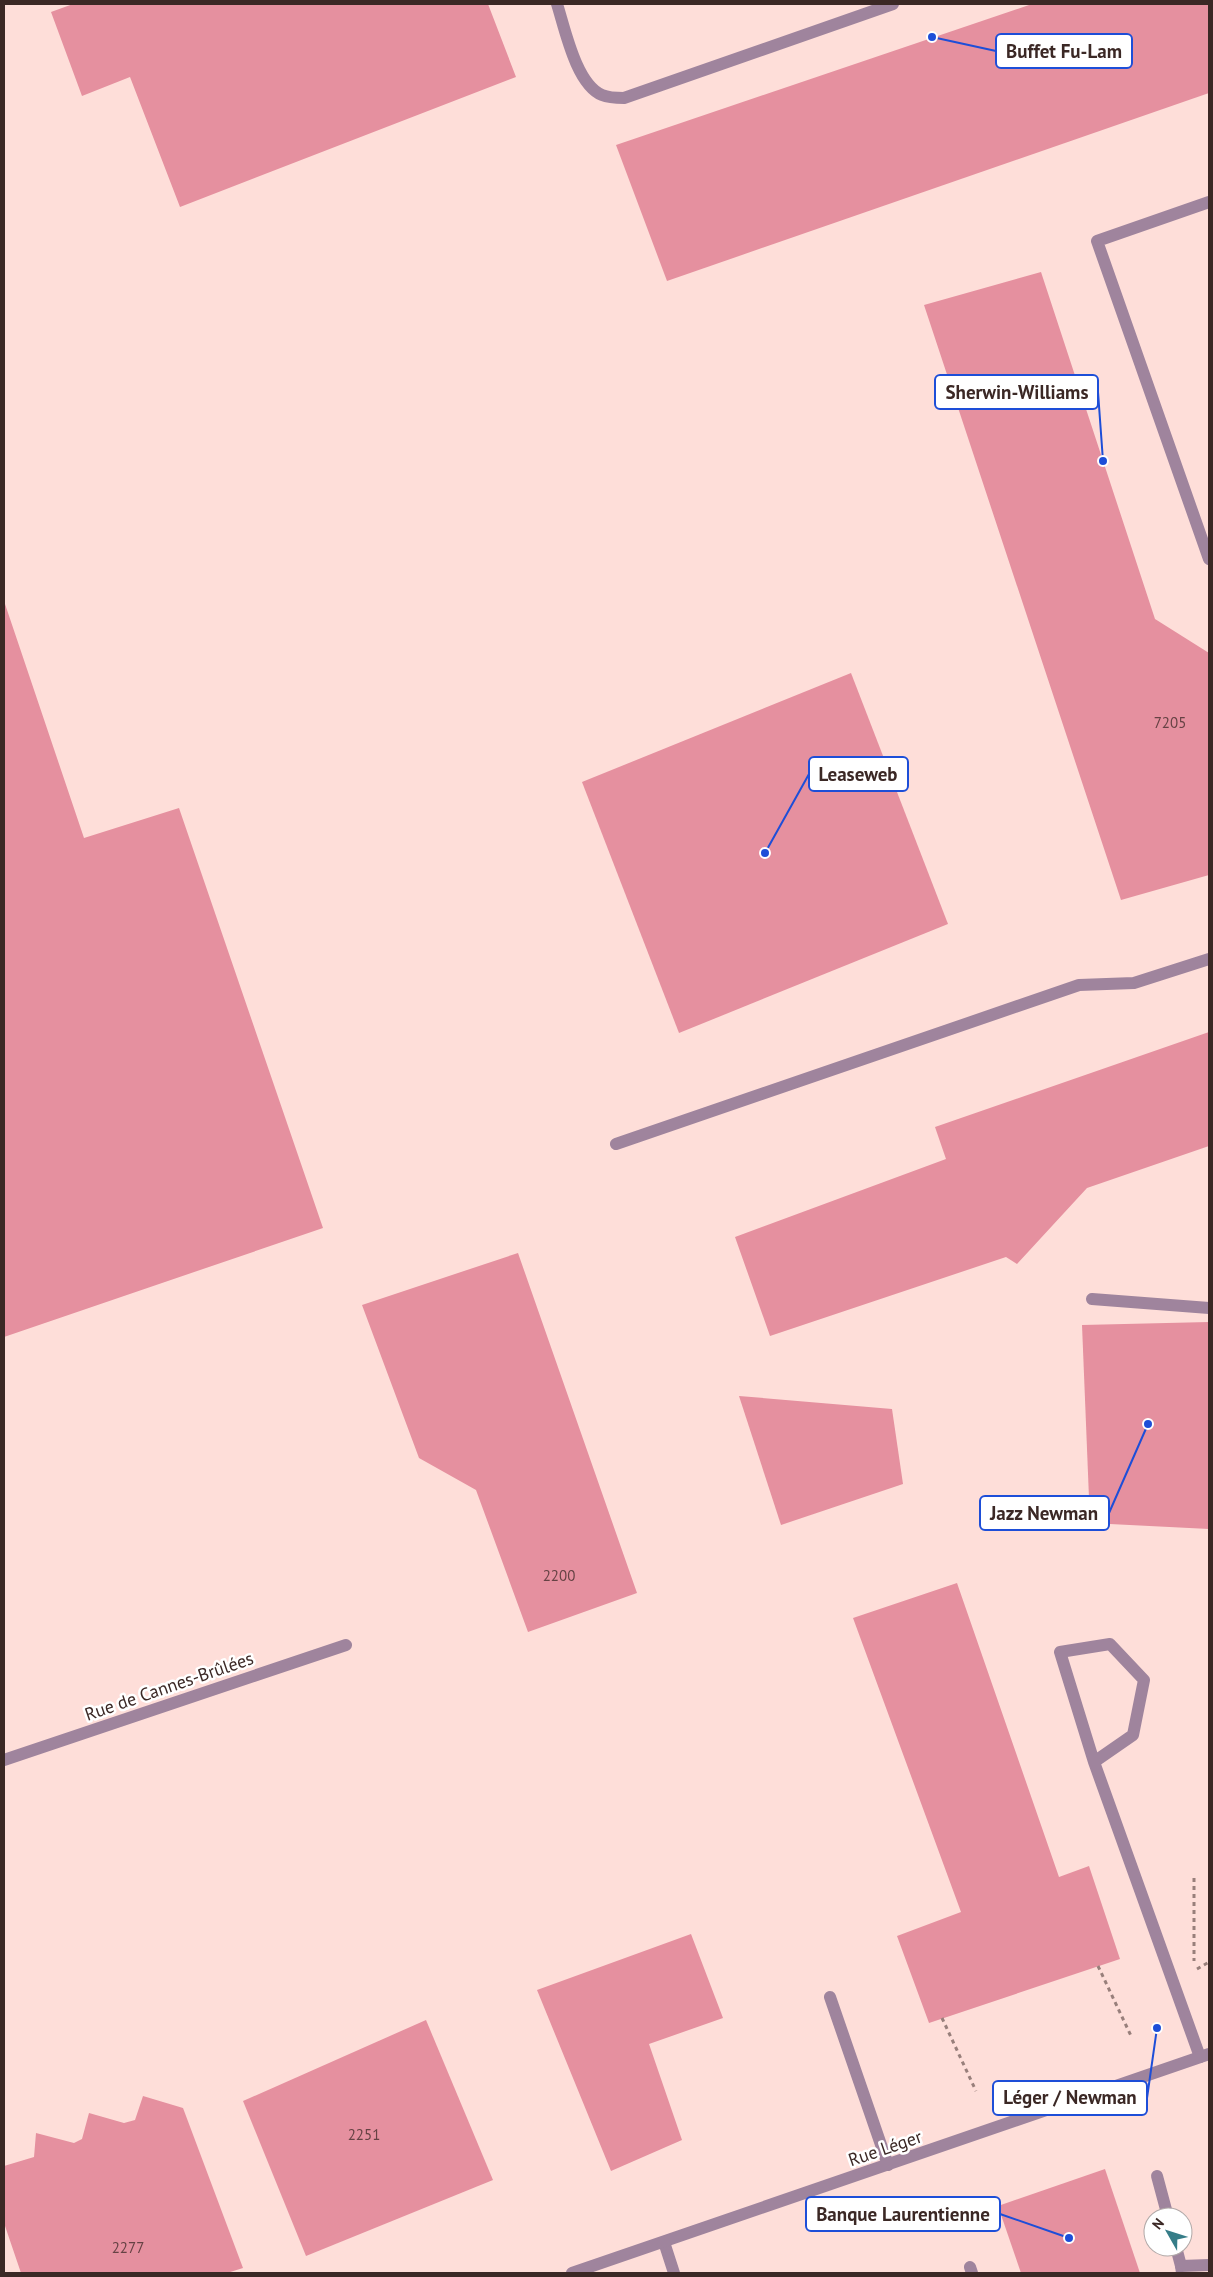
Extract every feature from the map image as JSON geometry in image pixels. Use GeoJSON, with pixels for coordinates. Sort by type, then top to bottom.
{"type":"FeatureCollection","features":[{"type":"Feature","properties":{"kind":"street"},"geometry":{"type":"LineString","coordinates":[[557,4],[582,77],[591,88],[601,95],[624,98],[893,4]]}},
{"type":"Feature","properties":{"kind":"street"},"geometry":{"type":"LineString","coordinates":[[1209,202],[1097,241],[1209,557]]}},
{"type":"Feature","properties":{"kind":"street"},"geometry":{"type":"LineString","coordinates":[[616,1144],[1079,985],[1134,983],[1209,959]]}},
{"type":"Feature","properties":{"kind":"street"},"geometry":{"type":"LineString","coordinates":[[1092,1299],[1209,1308]]}},
{"type":"Feature","properties":{"kind":"street"},"geometry":{"type":"LineString","coordinates":[[1094,1762],[1133,1735],[1144,1680],[1110,1644],[1060,1652],[1094,1762],[1205,2055]]}},
{"type":"Feature","properties":{"kind":"street","name":"Rue de Cannes-Brûlées"},"geometry":{"type":"LineString","coordinates":[[4,1760],[346,1645]]}},
{"type":"Feature","properties":{"kind":"street"},"geometry":{"type":"LineString","coordinates":[[830,1997],[888,2165]]}},
{"type":"Feature","properties":{"kind":"street","name":"Rue Léger"},"geometry":{"type":"LineString","coordinates":[[572,2273],[1205,2055]]}},
{"type":"Feature","properties":{"kind":"street"},"geometry":{"type":"LineString","coordinates":[[1157,2176],[1165,2207]]}},
{"type":"Feature","properties":{"kind":"street"},"geometry":{"type":"LineString","coordinates":[[664,2242],[674,2273]]}},
{"type":"Feature","properties":{"kind":"street"},"geometry":{"type":"LineString","coordinates":[[1179,2257],[1182,2270],[1209,2264]]}},
{"type":"Feature","properties":{"kind":"path"},"geometry":{"type":"LineString","coordinates":[[1194,1878],[1194,1970],[1197,1978]]}},
{"type":"Feature","properties":{"kind":"path"},"geometry":{"type":"LineString","coordinates":[[1194,1970],[1209,1962]]}},
{"type":"Feature","properties":{"kind":"path"},"geometry":{"type":"LineString","coordinates":[[1098,1966],[1132,2038]]}},
{"type":"Feature","properties":{"kind":"path"},"geometry":{"type":"LineString","coordinates":[[942,2018],[976,2091]]}},
{"type":"Feature","properties":{"kind":"building"},"geometry":{"type":"Polygon","coordinates":[[[73,4],[488,4],[516,77],[180,207],[130,77],[82,96],[51,12],[73,4]]]}},
{"type":"Feature","properties":{"kind":"building"},"geometry":{"type":"Polygon","coordinates":[[[1032,4],[1209,4],[1209,93],[667,281],[616,145],[1032,4]]]}},
{"type":"Feature","properties":{"kind":"building"},"geometry":{"type":"Polygon","coordinates":[[[1041,272],[1155,619],[1209,653],[1209,875],[1121,900],[924,305],[1041,272]]]}},
{"type":"Feature","properties":{"kind":"building"},"geometry":{"type":"Polygon","coordinates":[[[4,601],[84,838],[179,808],[323,1228],[4,1337],[4,601]]]}},
{"type":"Feature","properties":{"kind":"building"},"geometry":{"type":"Polygon","coordinates":[[[851,673],[948,924],[679,1033],[582,782],[851,673]]]}},
{"type":"Feature","properties":{"kind":"building"},"geometry":{"type":"Polygon","coordinates":[[[1209,1032],[1209,1146],[1087,1188],[1017,1264],[1006,1257],[770,1336],[735,1237],[946,1159],[935,1127],[1209,1032]]]}},
{"type":"Feature","properties":{"kind":"building"},"geometry":{"type":"Polygon","coordinates":[[[518,1253],[637,1593],[528,1632],[476,1490],[419,1458],[362,1305],[518,1253]]]}},
{"type":"Feature","properties":{"kind":"building"},"geometry":{"type":"Polygon","coordinates":[[[1209,1322],[1209,1529],[1090,1523],[1082,1325],[1209,1322]]]}},
{"type":"Feature","properties":{"kind":"building"},"geometry":{"type":"Polygon","coordinates":[[[739,1396],[892,1409],[903,1484],[781,1525],[739,1396]]]}},
{"type":"Feature","properties":{"kind":"building"},"geometry":{"type":"Polygon","coordinates":[[[957,1583],[1059,1877],[1089,1866],[1120,1959],[929,2023],[897,1936],[961,1912],[853,1618],[957,1583]]]}},
{"type":"Feature","properties":{"kind":"building"},"geometry":{"type":"Polygon","coordinates":[[[691,1934],[723,2018],[649,2044],[682,2140],[611,2171],[537,1990],[691,1934]]]}},
{"type":"Feature","properties":{"kind":"building"},"geometry":{"type":"Polygon","coordinates":[[[426,2020],[493,2180],[306,2256],[243,2101],[426,2020]]]}},
{"type":"Feature","properties":{"kind":"building"},"geometry":{"type":"Polygon","coordinates":[[[143,2096],[183,2108],[243,2268],[227,2273],[21,2273],[4,2223],[4,2166],[34,2157],[36,2133],[74,2143],[82,2139],[89,2113],[124,2123],[135,2120],[143,2096]]]}},
{"type":"Feature","properties":{"kind":"building"},"geometry":{"type":"Polygon","coordinates":[[[1105,2169],[1140,2273],[1021,2273],[998,2206],[1105,2169]]]}},
{"type":"Feature","properties":{"kind":"place","name":"Buffet Fu-Lam"},"geometry":{"type":"Point","coordinates":[932,37]}},
{"type":"Feature","properties":{"kind":"place","name":"Sherwin-Williams"},"geometry":{"type":"Point","coordinates":[1103,461]}},
{"type":"Feature","properties":{"kind":"place","name":"Leaseweb"},"geometry":{"type":"Point","coordinates":[765,853]}},
{"type":"Feature","properties":{"kind":"place","name":"Jazz Newman"},"geometry":{"type":"Point","coordinates":[1148,1424]}},
{"type":"Feature","properties":{"kind":"place","name":"Léger / Newman"},"geometry":{"type":"Point","coordinates":[1157,2028]}},
{"type":"Feature","properties":{"kind":"place","name":"Banque Laurentienne"},"geometry":{"type":"Point","coordinates":[1069,2238]}}]}
